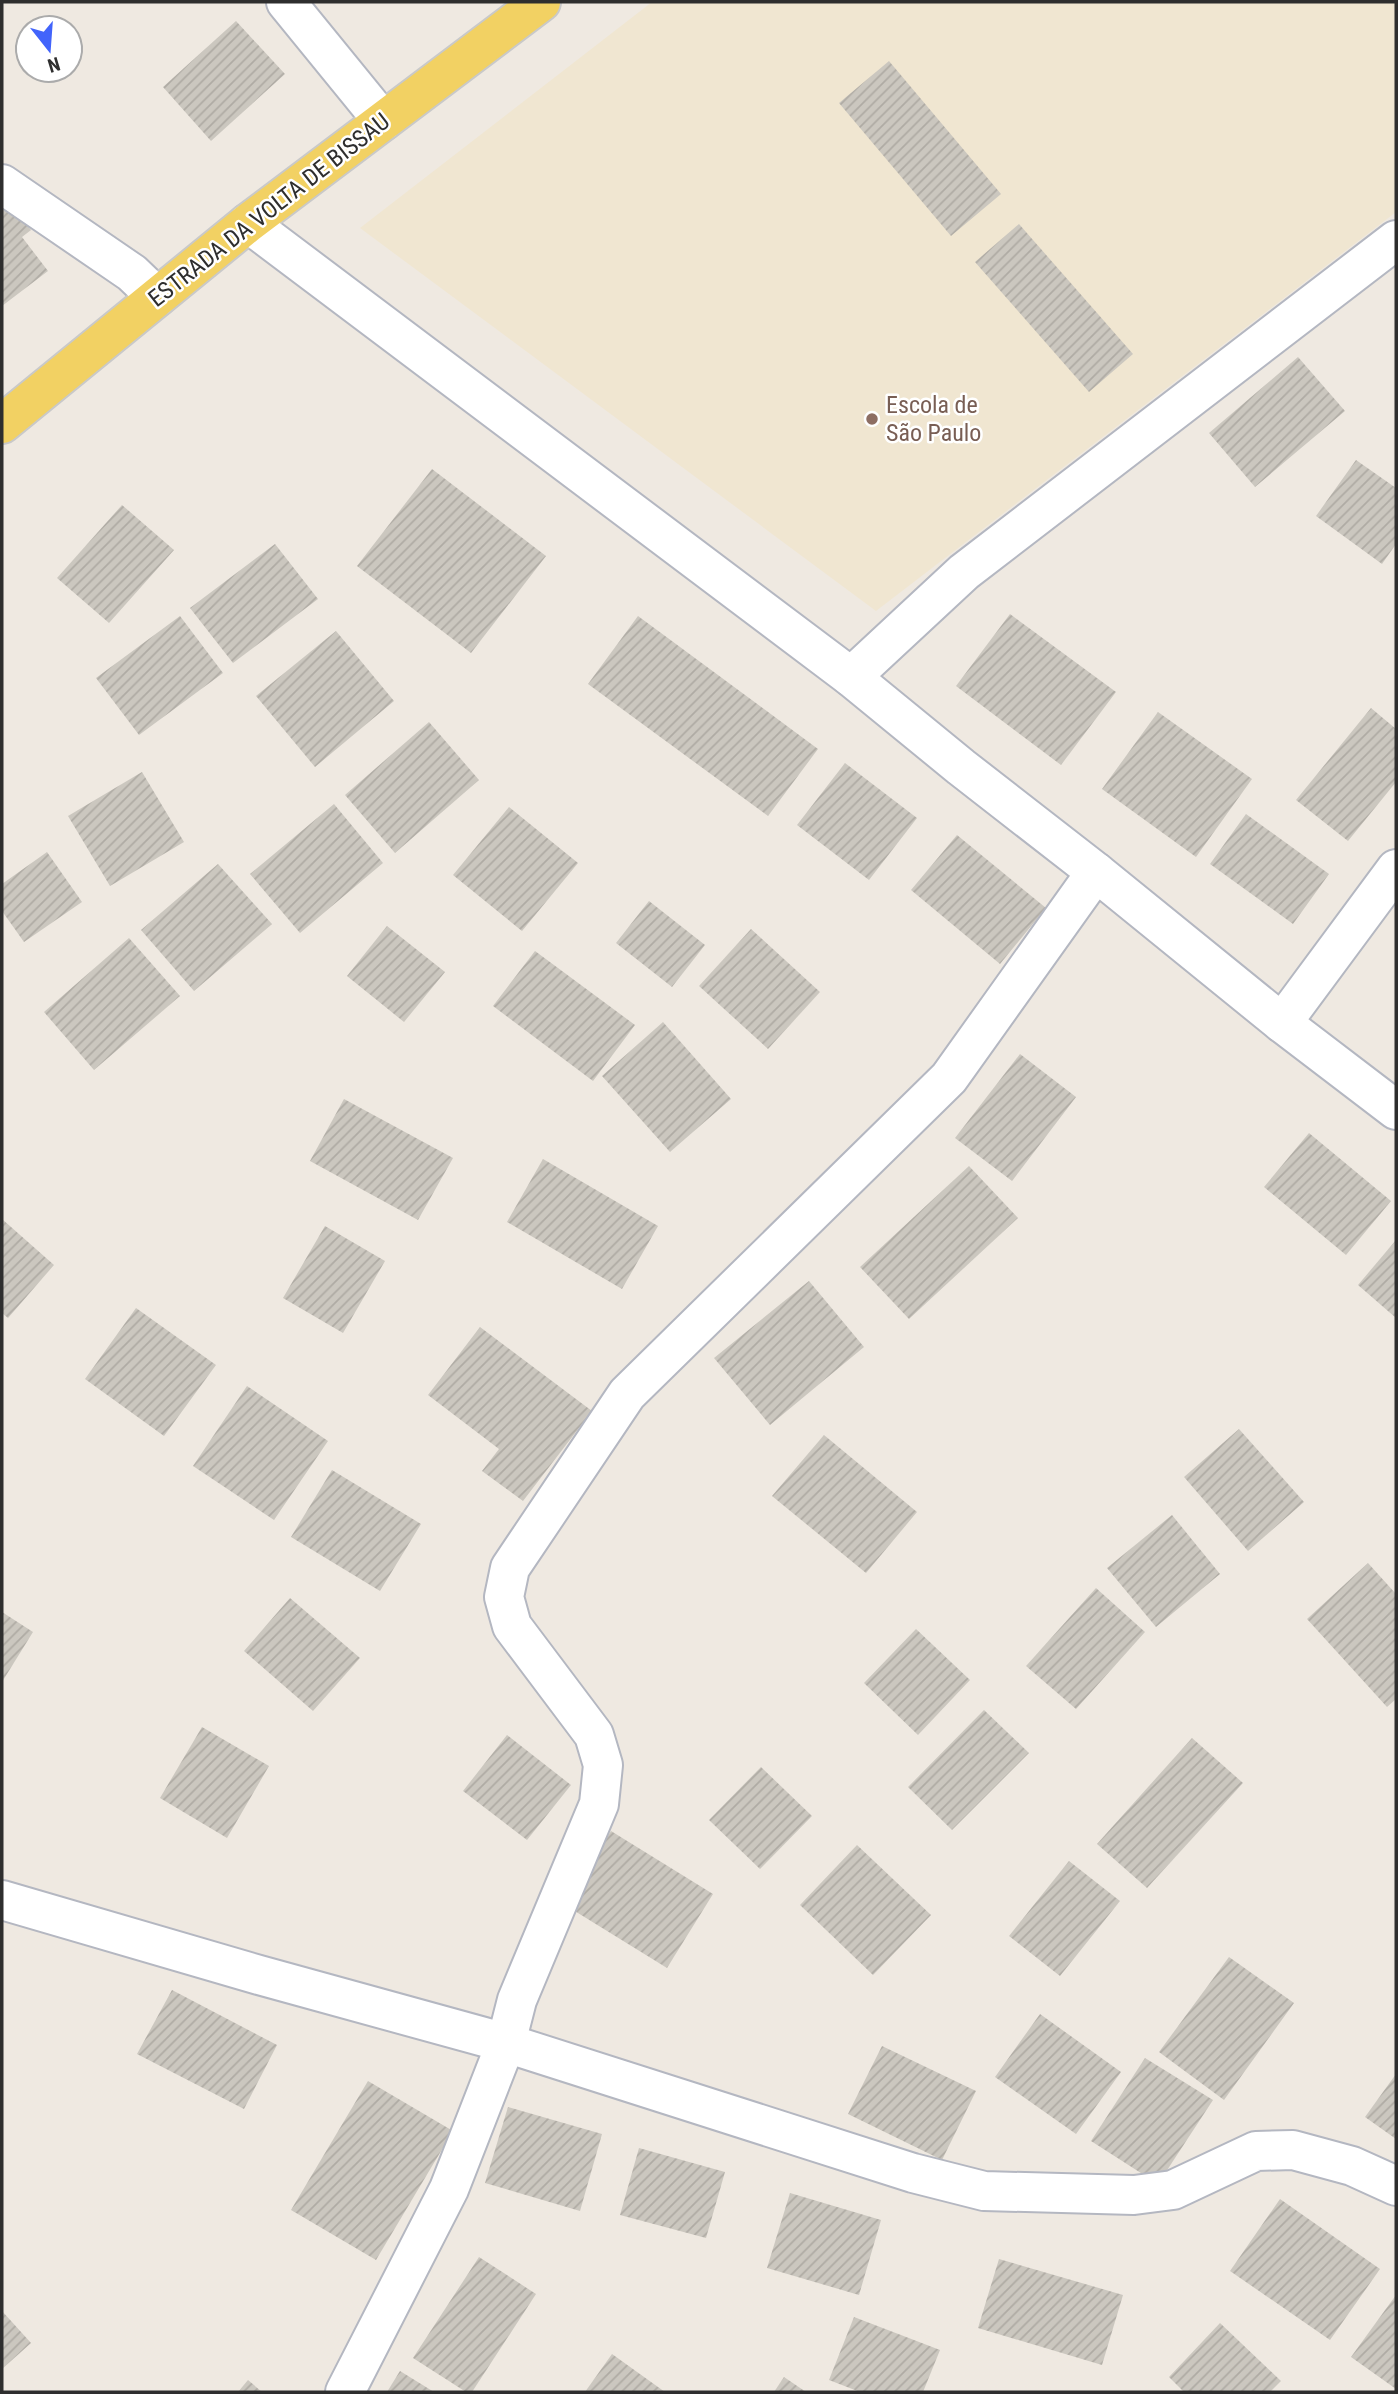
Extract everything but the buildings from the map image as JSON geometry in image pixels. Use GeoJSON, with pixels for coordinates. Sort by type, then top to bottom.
{"type":"FeatureCollection","features":[{"type":"Feature","properties":{"kind":"main road","name":"ESTRADA DA VOLTA DE BISSAU"},"geometry":{"type":"LineString","coordinates":[[2,424],[248,223],[541,2]]}},
{"type":"Feature","properties":{"kind":"street"},"geometry":{"type":"LineString","coordinates":[[286,2],[383,121]]}},
{"type":"Feature","properties":{"kind":"street"},"geometry":{"type":"LineString","coordinates":[[2,184],[132,274],[157,297]]}},
{"type":"Feature","properties":{"kind":"street"},"geometry":{"type":"LineString","coordinates":[[248,223],[851,677],[1282,1023],[1396,1111]]}},
{"type":"Feature","properties":{"kind":"street"},"geometry":{"type":"LineString","coordinates":[[851,677],[964,572],[1396,240]]}},
{"type":"Feature","properties":{"kind":"street"},"geometry":{"type":"LineString","coordinates":[[1282,1023],[1396,869]]}},
{"type":"Feature","properties":{"kind":"street"},"geometry":{"type":"LineString","coordinates":[[345,2392],[449,2189],[506,2043],[517,2000],[599,1804],[603,1765],[594,1735],[512,1626],[504,1597],[510,1568],[627,1394],[948,1078],[1096,872]]}},
{"type":"Feature","properties":{"kind":"street"},"geometry":{"type":"LineString","coordinates":[[2,1900],[506,2043],[913,2174],[984,2191],[1134,2195],[1173,2190],[1256,2151],[1293,2150],[1352,2166],[1396,2186]]}},
{"type":"Feature","properties":{"kind":"shaded area","name":"Escola de São Paulo"},"geometry":{"type":"Polygon","coordinates":[[[652,2],[1396,2],[1396,212],[876,611],[360,228],[652,2]]]}},
{"type":"Feature","properties":{"kind":"place","name":"Escola de São Paulo"},"geometry":{"type":"Point","coordinates":[872,419]}}]}
